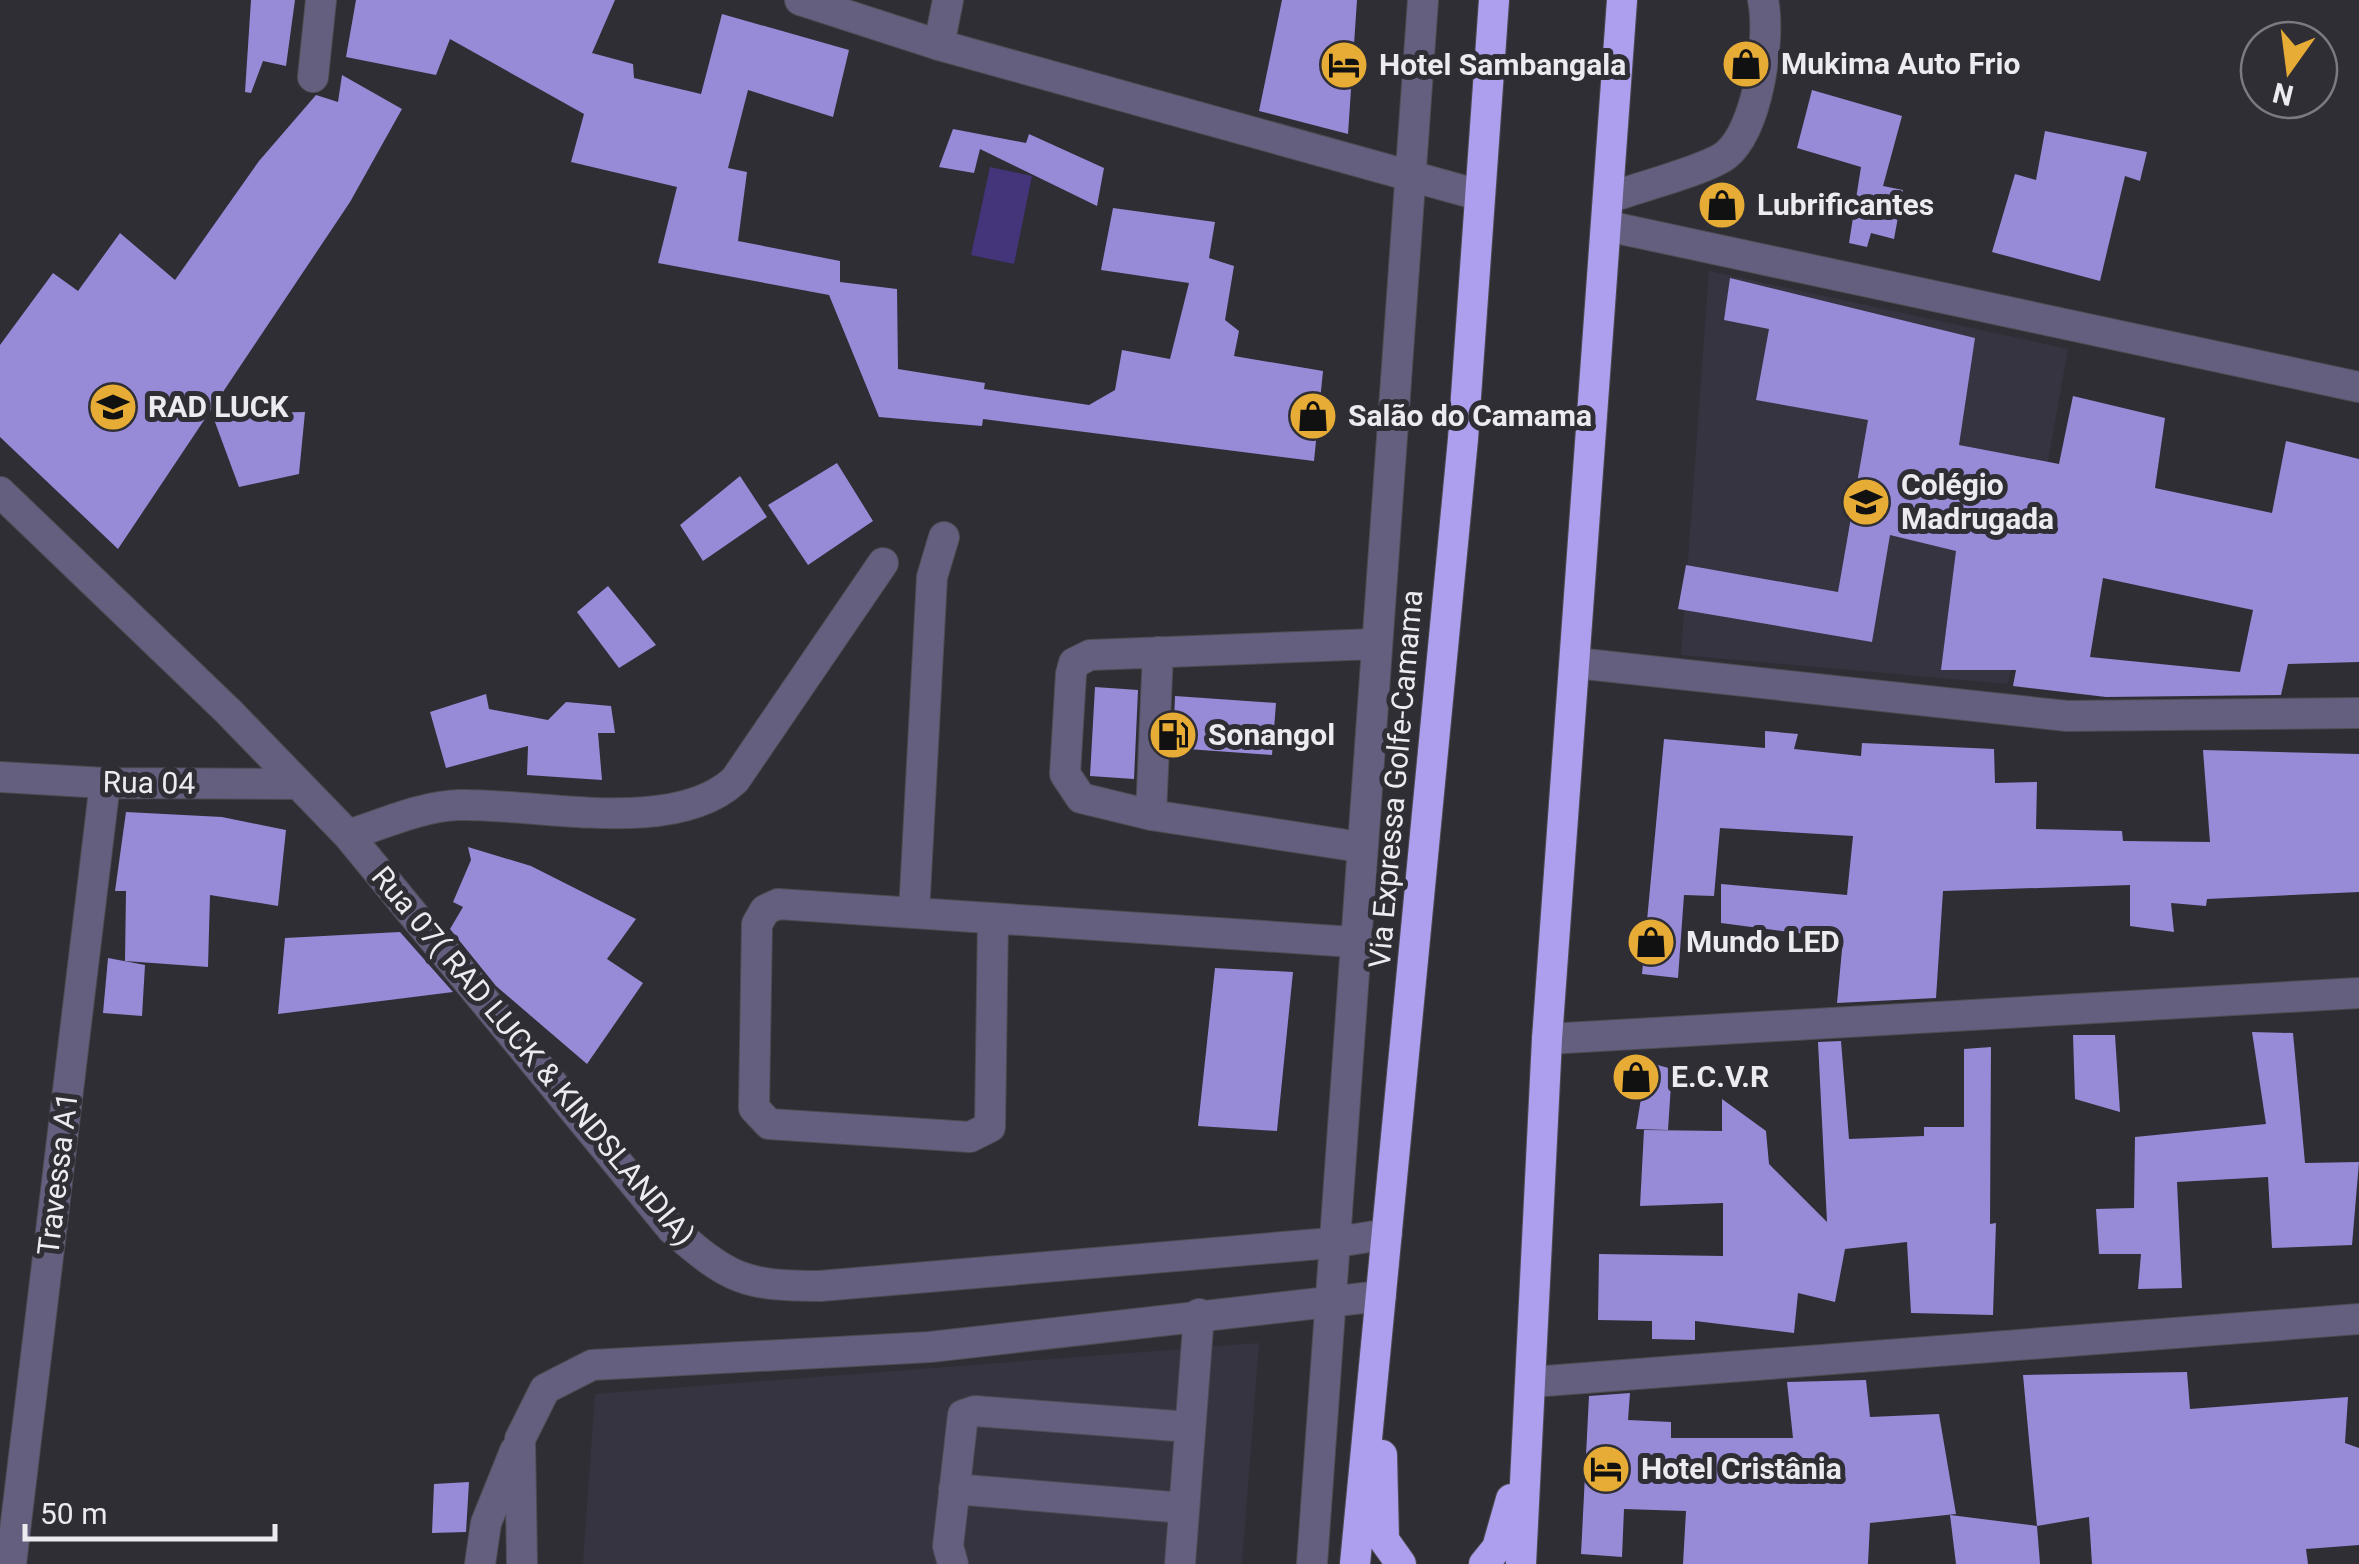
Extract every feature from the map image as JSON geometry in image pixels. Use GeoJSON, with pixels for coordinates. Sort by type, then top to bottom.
{"type":"FeatureCollection","features":[{"type":"Feature","properties":{"kind":"highway","name":"Via Expressa Golfe-Camama"},"geometry":{"type":"LineString","coordinates":[[1354,1564],[1463,439],[1494,0]]}},
{"type":"Feature","properties":{"kind":"highway"},"geometry":{"type":"LineString","coordinates":[[1484,1564],[1498,1548],[1509,1514],[1531,1323],[1547,1039],[1622,0]]}},
{"type":"Feature","properties":{"kind":"highway"},"geometry":{"type":"LineString","coordinates":[[1381,1299],[1384,1540],[1401,1564]]}},
{"type":"Feature","properties":{"kind":"highway"},"geometry":{"type":"LineString","coordinates":[[1521,1564],[1532,1382],[1531,1323]]}},
{"type":"Feature","properties":{"kind":"street"},"geometry":{"type":"LineString","coordinates":[[313,77],[321,0]]}},
{"type":"Feature","properties":{"kind":"street"},"geometry":{"type":"LineString","coordinates":[[800,0],[939,45],[1480,195]]}},
{"type":"Feature","properties":{"kind":"street"},"geometry":{"type":"LineString","coordinates":[[939,45],[948,0]]}},
{"type":"Feature","properties":{"kind":"street"},"geometry":{"type":"LineString","coordinates":[[1312,1564],[1331,1243],[1423,0]]}},
{"type":"Feature","properties":{"kind":"street"},"geometry":{"type":"LineString","coordinates":[[1608,212],[1725,156],[1745,131],[1763,52],[1762,0]]}},
{"type":"Feature","properties":{"kind":"street"},"geometry":{"type":"LineString","coordinates":[[1608,212],[2359,387]]}},
{"type":"Feature","properties":{"kind":"street","name":"Rua 07( RAD LUCK & KINDSLANDIA)"},"geometry":{"type":"LineString","coordinates":[[0,492],[348,835],[672,1229],[712,1264],[739,1280],[820,1286],[1331,1243],[1387,1234]]}},
{"type":"Feature","properties":{"kind":"street"},"geometry":{"type":"LineString","coordinates":[[914,913],[932,576],[944,537]]}},
{"type":"Feature","properties":{"kind":"street"},"geometry":{"type":"LineString","coordinates":[[348,835],[439,807],[648,812],[717,797],[735,780],[884,564]]}},
{"type":"Feature","properties":{"kind":"street"},"geometry":{"type":"LineString","coordinates":[[1360,847],[1150,814],[1081,798],[1064,774],[1074,662],[1090,655],[1375,644]]}},
{"type":"Feature","properties":{"kind":"street"},"geometry":{"type":"LineString","coordinates":[[1150,814],[1158,652]]}},
{"type":"Feature","properties":{"kind":"street"},"geometry":{"type":"LineString","coordinates":[[1576,663],[2067,716],[2359,713]]}},
{"type":"Feature","properties":{"kind":"street","name":"Rua 04"},"geometry":{"type":"LineString","coordinates":[[0,777],[105,783],[298,784]]}},
{"type":"Feature","properties":{"kind":"street","name":"Travessa A1"},"geometry":{"type":"LineString","coordinates":[[12,1564],[8,1511],[105,783]]}},
{"type":"Feature","properties":{"kind":"street"},"geometry":{"type":"LineString","coordinates":[[992,918],[990,1127],[970,1138],[769,1124],[754,1108],[757,924],[765,910],[778,904],[992,918],[1353,942]]}},
{"type":"Feature","properties":{"kind":"street"},"geometry":{"type":"LineString","coordinates":[[1547,1039],[2359,993]]}},
{"type":"Feature","properties":{"kind":"street"},"geometry":{"type":"LineString","coordinates":[[480,1564],[486,1523],[520,1438],[545,1389],[592,1365],[930,1347],[1199,1314],[1381,1299]]}},
{"type":"Feature","properties":{"kind":"street"},"geometry":{"type":"LineString","coordinates":[[1180,1564],[1199,1314]]}},
{"type":"Feature","properties":{"kind":"street"},"geometry":{"type":"LineString","coordinates":[[1532,1382],[2359,1319]]}},
{"type":"Feature","properties":{"kind":"street"},"geometry":{"type":"LineString","coordinates":[[953,1564],[948,1546],[958,1426],[963,1414],[975,1411],[1190,1428]]}},
{"type":"Feature","properties":{"kind":"street"},"geometry":{"type":"LineString","coordinates":[[520,1438],[522,1564]]}},
{"type":"Feature","properties":{"kind":"street"},"geometry":{"type":"LineString","coordinates":[[954,1490],[1184,1508]]}},
{"type":"Feature","properties":{"kind":"shaded area"},"geometry":{"type":"Polygon","coordinates":[[[990,167],[1032,176],[1014,264],[971,255],[990,167]]]}},
{"type":"Feature","properties":{"kind":"shaded area","name":"Colégio Madrugada"},"geometry":{"type":"Polygon","coordinates":[[[1709,271],[2068,349],[2008,684],[1681,655],[1709,271]]]}},
{"type":"Feature","properties":{"kind":"shaded area"},"geometry":{"type":"Polygon","coordinates":[[[1259,1343],[1242,1564],[583,1564],[595,1394],[1259,1343]]]}},
{"type":"Feature","properties":{"kind":"building"},"geometry":{"type":"Polygon","coordinates":[[[251,0],[295,0],[286,66],[263,61],[251,93],[245,92],[251,0]]]}},
{"type":"Feature","properties":{"kind":"building"},"geometry":{"type":"Polygon","coordinates":[[[356,0],[615,0],[592,53],[633,64],[634,78],[701,94],[722,14],[849,50],[833,117],[748,90],[728,168],[747,172],[738,241],[840,261],[840,282],[897,289],[898,369],[985,383],[984,389],[1089,405],[1115,390],[1122,350],[1170,359],[1189,283],[1101,270],[1113,208],[1215,222],[1209,258],[1234,266],[1225,320],[1239,331],[1234,356],[1323,371],[1314,461],[983,419],[982,426],[879,417],[829,295],[658,263],[677,187],[571,162],[584,114],[450,39],[436,75],[346,57],[356,0]]]}},
{"type":"Feature","properties":{"kind":"building"},"geometry":{"type":"Polygon","coordinates":[[[1282,0],[1357,0],[1348,134],[1259,111],[1282,0]]]}},
{"type":"Feature","properties":{"kind":"building"},"geometry":{"type":"Polygon","coordinates":[[[342,75],[402,109],[350,202],[118,549],[0,437],[0,345],[53,273],[78,291],[120,233],[175,280],[259,161],[316,95],[338,102],[342,75]]]}},
{"type":"Feature","properties":{"kind":"building"},"geometry":{"type":"Polygon","coordinates":[[[1812,90],[1902,116],[1883,186],[1903,190],[1894,239],[1871,233],[1867,247],[1849,243],[1861,167],[1797,148],[1812,90]]]}},
{"type":"Feature","properties":{"kind":"building"},"geometry":{"type":"Polygon","coordinates":[[[953,129],[1026,143],[1029,134],[1104,168],[1097,206],[980,149],[974,173],[939,167],[953,129]]]}},
{"type":"Feature","properties":{"kind":"building"},"geometry":{"type":"Polygon","coordinates":[[[2045,131],[2147,152],[2140,181],[2125,176],[2100,281],[1992,252],[2015,174],[2036,180],[2045,131]]]}},
{"type":"Feature","properties":{"kind":"building"},"geometry":{"type":"Polygon","coordinates":[[[1730,278],[1975,338],[1959,445],[2059,464],[2073,396],[2165,418],[2155,488],[2272,513],[2286,441],[2359,459],[2359,662],[2288,664],[2281,695],[2106,697],[2013,686],[2016,670],[1941,670],[1956,551],[1890,535],[1872,642],[1678,609],[1686,565],[1838,592],[1868,420],[1756,400],[1769,329],[1724,320],[1730,278]],[[2103,578],[2090,657],[2240,672],[2253,610],[2103,578]]]}},
{"type":"Feature","properties":{"kind":"building"},"geometry":{"type":"Polygon","coordinates":[[[305,412],[299,474],[239,487],[212,414],[305,412]]]}},
{"type":"Feature","properties":{"kind":"building"},"geometry":{"type":"Polygon","coordinates":[[[837,463],[873,521],[808,565],[768,505],[837,463]]]}},
{"type":"Feature","properties":{"kind":"building"},"geometry":{"type":"Polygon","coordinates":[[[740,476],[767,517],[703,561],[680,525],[740,476]]]}},
{"type":"Feature","properties":{"kind":"building"},"geometry":{"type":"Polygon","coordinates":[[[608,586],[656,645],[619,668],[577,612],[608,586]]]}},
{"type":"Feature","properties":{"kind":"building"},"geometry":{"type":"Polygon","coordinates":[[[1095,687],[1138,690],[1134,779],[1090,776],[1095,687]]]}},
{"type":"Feature","properties":{"kind":"building"},"geometry":{"type":"Polygon","coordinates":[[[486,694],[489,709],[548,720],[566,702],[611,706],[615,733],[598,733],[602,780],[527,775],[528,746],[446,768],[430,712],[486,694]]]}},
{"type":"Feature","properties":{"kind":"building"},"geometry":{"type":"Polygon","coordinates":[[[1175,696],[1276,703],[1272,755],[1173,748],[1175,696]]]}},
{"type":"Feature","properties":{"kind":"building"},"geometry":{"type":"Polygon","coordinates":[[[1765,731],[1798,734],[1794,749],[1861,756],[1862,743],[1994,749],[1995,783],[2037,782],[2036,829],[2122,831],[2123,841],[2210,842],[2203,750],[2359,754],[2359,892],[2207,899],[2206,906],[2171,903],[2174,932],[2130,926],[2130,885],[1943,891],[1936,998],[1837,1003],[1843,939],[1721,923],[1721,884],[1847,895],[1853,836],[1720,828],[1714,896],[1684,895],[1678,978],[1642,974],[1664,739],[1765,748],[1765,731]]]}},
{"type":"Feature","properties":{"kind":"building"},"geometry":{"type":"Polygon","coordinates":[[[126,812],[222,817],[286,830],[278,906],[210,895],[208,967],[125,961],[126,891],[115,891],[126,812]]]}},
{"type":"Feature","properties":{"kind":"building"},"geometry":{"type":"Polygon","coordinates":[[[468,847],[531,866],[636,919],[607,959],[643,983],[587,1064],[496,986],[450,929],[463,907],[453,902],[471,860],[468,847]]]}},
{"type":"Feature","properties":{"kind":"building"},"geometry":{"type":"Polygon","coordinates":[[[400,932],[453,992],[278,1014],[285,938],[400,932]]]}},
{"type":"Feature","properties":{"kind":"building"},"geometry":{"type":"Polygon","coordinates":[[[108,958],[145,965],[142,1016],[103,1013],[108,958]]]}},
{"type":"Feature","properties":{"kind":"building"},"geometry":{"type":"Polygon","coordinates":[[[1215,968],[1293,972],[1277,1131],[1198,1126],[1215,968]]]}},
{"type":"Feature","properties":{"kind":"building"},"geometry":{"type":"Polygon","coordinates":[[[2252,1032],[2293,1033],[2305,1163],[2359,1162],[2352,1245],[2272,1248],[2268,1177],[2177,1182],[2182,1288],[2138,1289],[2141,1254],[2099,1254],[2096,1209],[2134,1208],[2135,1137],[2266,1124],[2252,1032]]]}},
{"type":"Feature","properties":{"kind":"building"},"geometry":{"type":"Polygon","coordinates":[[[2073,1035],[2115,1035],[2120,1112],[2075,1099],[2073,1035]]]}},
{"type":"Feature","properties":{"kind":"building"},"geometry":{"type":"Polygon","coordinates":[[[1841,1041],[1849,1139],[1924,1136],[1924,1127],[1964,1127],[1964,1049],[1991,1047],[1990,1224],[1996,1223],[1993,1315],[1911,1313],[1907,1242],[1845,1249],[1835,1302],[1798,1293],[1794,1333],[1695,1321],[1695,1340],[1652,1339],[1652,1321],[1598,1320],[1599,1254],[1723,1256],[1723,1203],[1640,1206],[1644,1130],[1722,1131],[1722,1099],[1766,1131],[1769,1164],[1827,1222],[1818,1042],[1841,1041]]]}},
{"type":"Feature","properties":{"kind":"building"},"geometry":{"type":"Polygon","coordinates":[[[1647,1062],[1672,1069],[1668,1130],[1636,1129],[1647,1062]]]}},
{"type":"Feature","properties":{"kind":"building"},"geometry":{"type":"Polygon","coordinates":[[[2187,1372],[2190,1409],[2348,1397],[2345,1443],[2359,1448],[2359,1545],[2306,1549],[2308,1564],[2092,1564],[2089,1517],[2037,1526],[2023,1375],[2187,1372]]]}},
{"type":"Feature","properties":{"kind":"building"},"geometry":{"type":"Polygon","coordinates":[[[1866,1380],[1870,1417],[1939,1414],[1956,1514],[1870,1523],[1868,1564],[1683,1564],[1686,1511],[1624,1509],[1622,1557],[1581,1554],[1589,1396],[1630,1393],[1628,1420],[1671,1422],[1671,1438],[1793,1438],[1787,1382],[1866,1380]]]}},
{"type":"Feature","properties":{"kind":"building"},"geometry":{"type":"Polygon","coordinates":[[[469,1482],[466,1532],[432,1533],[434,1484],[469,1482]]]}},
{"type":"Feature","properties":{"kind":"building"},"geometry":{"type":"Polygon","coordinates":[[[1950,1515],[2037,1526],[2040,1564],[1956,1564],[1950,1515]]]}},
{"type":"Feature","properties":{"kind":"place","name":"Mukima Auto Frio"},"geometry":{"type":"Point","coordinates":[1746,64]}},
{"type":"Feature","properties":{"kind":"place","name":"Hotel Sambangala"},"geometry":{"type":"Point","coordinates":[1344,65]}},
{"type":"Feature","properties":{"kind":"place","name":"Lubrificantes"},"geometry":{"type":"Point","coordinates":[1722,205]}},
{"type":"Feature","properties":{"kind":"place","name":"RAD LUCK"},"geometry":{"type":"Point","coordinates":[113,407]}},
{"type":"Feature","properties":{"kind":"place","name":"Salão do Camama"},"geometry":{"type":"Point","coordinates":[1313,416]}},
{"type":"Feature","properties":{"kind":"place","name":"Colégio Madrugada"},"geometry":{"type":"Point","coordinates":[1866,502]}},
{"type":"Feature","properties":{"kind":"place","name":"Sonangol"},"geometry":{"type":"Point","coordinates":[1173,735]}},
{"type":"Feature","properties":{"kind":"place","name":"Mundo LED"},"geometry":{"type":"Point","coordinates":[1651,942]}},
{"type":"Feature","properties":{"kind":"place","name":"E.C.V.R"},"geometry":{"type":"Point","coordinates":[1636,1077]}},
{"type":"Feature","properties":{"kind":"place","name":"Hotel Cristânia"},"geometry":{"type":"Point","coordinates":[1606,1469]}}]}
